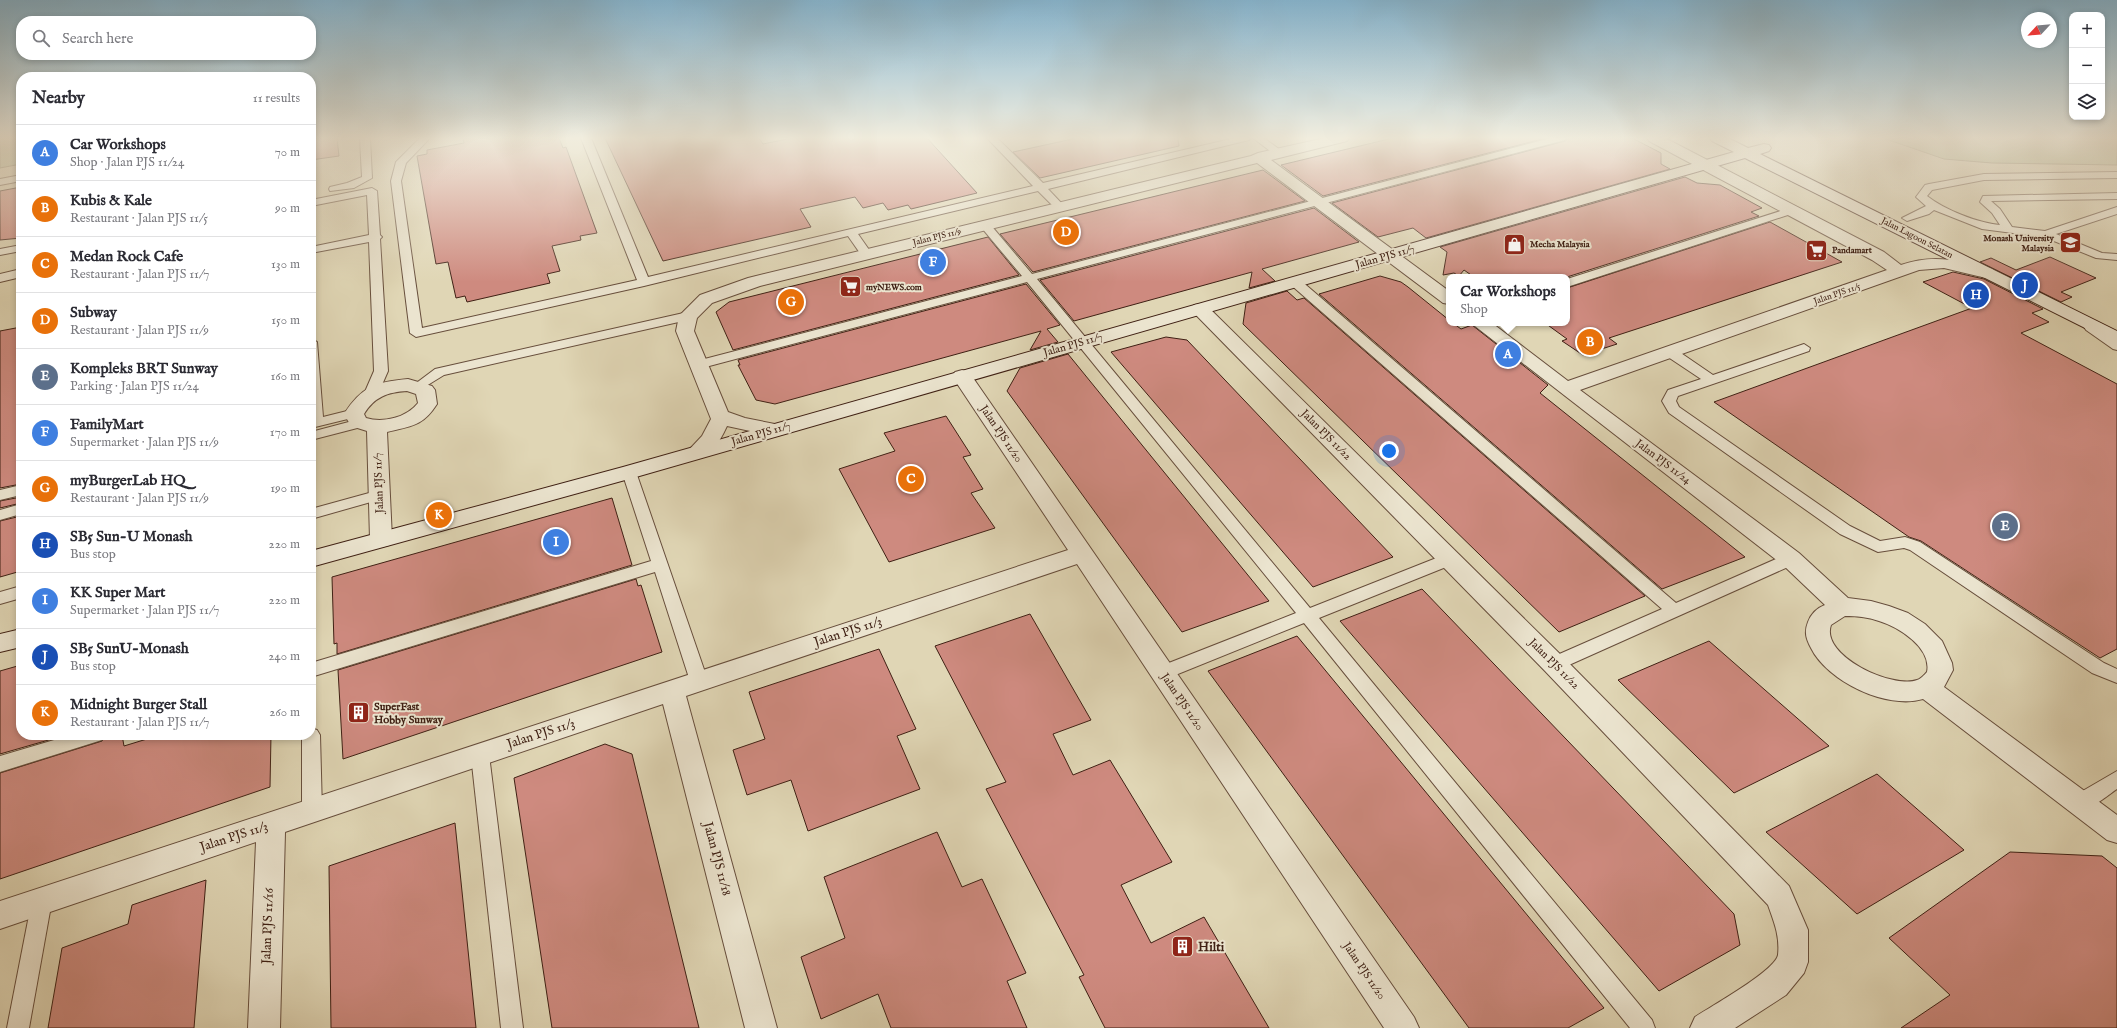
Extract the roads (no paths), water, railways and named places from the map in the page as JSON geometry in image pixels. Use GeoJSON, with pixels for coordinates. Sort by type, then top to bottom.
{"type":"FeatureCollection","features":[{"type":"Feature","properties":{"kind":"street","name":"Jalan PJS 11/9"},"geometry":{"type":"LineString","coordinates":[[688,316],[706,299],[730,290],[866,254],[1143,186]]}},
{"type":"Feature","properties":{"kind":"street"},"geometry":{"type":"LineString","coordinates":[[1297,186],[1446,297]]}},
{"type":"Feature","properties":{"kind":"street","name":"Jalan PJS 11/7"},"geometry":{"type":"LineString","coordinates":[[316,558],[629,472],[1632,186]]}},
{"type":"Feature","properties":{"kind":"street"},"geometry":{"type":"LineString","coordinates":[[1746,186],[1878,256],[1891,264],[1898,272]]}},
{"type":"Feature","properties":{"kind":"street","name":"Jalan Lagoon Selatan"},"geometry":{"type":"LineString","coordinates":[[1819,186],[1986,273],[2117,338]]}},
{"type":"Feature","properties":{"kind":"street","name":"Jalan Lagoon Selatan"},"geometry":{"type":"LineString","coordinates":[[1842,186],[2117,321]]}},
{"type":"Feature","properties":{"kind":"street","name":"Jalan PJS 11/5"},"geometry":{"type":"LineString","coordinates":[[1566,388],[1917,266],[1944,263],[1986,273]]}},
{"type":"Feature","properties":{"kind":"street","name":"Jalan PJS 11/22"},"geometry":{"type":"LineString","coordinates":[[1200,308],[1554,664],[1749,863],[1779,896],[1793,930],[1793,962],[1775,984],[1706,1028]]}},
{"type":"Feature","properties":{"kind":"street"},"geometry":{"type":"LineString","coordinates":[[688,316],[685,331],[721,419],[710,440],[696,453]]}},
{"type":"Feature","properties":{"kind":"street","name":"Jalan PJS 11/24"},"geometry":{"type":"LineString","coordinates":[[1484,326],[1791,559],[1842,607]]}},
{"type":"Feature","properties":{"kind":"street","name":"Jalan PJS 11/20"},"geometry":{"type":"LineString","coordinates":[[962,376],[1403,1028]]}},
{"type":"Feature","properties":{"kind":"street"},"geometry":{"type":"LineString","coordinates":[[395,386],[418,387],[425,390],[428,396],[428,403],[423,410],[403,423],[364,421],[360,403],[371,394],[395,386]]}},
{"type":"Feature","properties":{"kind":"street"},"geometry":{"type":"LineString","coordinates":[[720,416],[740,424],[773,430]]}},
{"type":"Feature","properties":{"kind":"street","name":"Jalan PJS 11/7"},"geometry":{"type":"LineString","coordinates":[[364,421],[380,496],[381,539]]}},
{"type":"Feature","properties":{"kind":"street","name":"Jalan PJS 11/3"},"geometry":{"type":"LineString","coordinates":[[0,914],[1082,554]]}},
{"type":"Feature","properties":{"kind":"street"},"geometry":{"type":"LineString","coordinates":[[1842,607],[1859,607],[1878,611],[1898,619],[1915,629],[1929,642],[1938,656],[1941,669],[1937,680],[1926,688],[1910,691],[1890,689],[1869,682],[1855,675],[1832,659],[1821,645],[1817,631],[1819,620],[1828,611],[1842,607]]}},
{"type":"Feature","properties":{"kind":"street"},"geometry":{"type":"LineString","coordinates":[[0,643],[16,639]]}},
{"type":"Feature","properties":{"kind":"street"},"geometry":{"type":"LineString","coordinates":[[1926,688],[2081,802],[2117,831]]}},
{"type":"Feature","properties":{"kind":"street","name":"Jalan PJS 11/18"},"geometry":{"type":"LineString","coordinates":[[672,691],[761,1028]]}},
{"type":"Feature","properties":{"kind":"street","name":"Jalan PJS 11/16"},"geometry":{"type":"LineString","coordinates":[[264,1028],[271,824]]}},
{"type":"Feature","properties":{"kind":"lane"},"geometry":{"type":"LineString","coordinates":[[316,192],[350,186]]}},
{"type":"Feature","properties":{"kind":"lane"},"geometry":{"type":"LineString","coordinates":[[397,186],[416,333],[644,282],[1039,186],[1060,207]]}},
{"type":"Feature","properties":{"kind":"lane"},"geometry":{"type":"LineString","coordinates":[[605,186],[644,282]]}},
{"type":"Feature","properties":{"kind":"lane"},"geometry":{"type":"LineString","coordinates":[[698,365],[1375,186]]}},
{"type":"Feature","properties":{"kind":"lane"},"geometry":{"type":"LineString","coordinates":[[1935,186],[1929,187],[1921,197],[1933,206],[1986,227],[2046,234],[2100,256],[2117,256]]}},
{"type":"Feature","properties":{"kind":"lane"},"geometry":{"type":"LineString","coordinates":[[316,202],[372,191],[381,371],[371,394]]}},
{"type":"Feature","properties":{"kind":"lane"},"geometry":{"type":"LineString","coordinates":[[2009,230],[1996,211],[1985,202],[1987,198],[2117,196]]}},
{"type":"Feature","properties":{"kind":"lane"},"geometry":{"type":"LineString","coordinates":[[1907,218],[1925,212],[1933,206]]}},
{"type":"Feature","properties":{"kind":"lane"},"geometry":{"type":"LineString","coordinates":[[1570,281],[1793,210]]}},
{"type":"Feature","properties":{"kind":"lane"},"geometry":{"type":"LineString","coordinates":[[2046,234],[2117,210]]}},
{"type":"Feature","properties":{"kind":"lane"},"geometry":{"type":"LineString","coordinates":[[985,225],[1084,342],[1644,1028]]}},
{"type":"Feature","properties":{"kind":"lane"},"geometry":{"type":"LineString","coordinates":[[316,239],[375,232]]}},
{"type":"Feature","properties":{"kind":"lane"},"geometry":{"type":"LineString","coordinates":[[316,249],[375,232]]}},
{"type":"Feature","properties":{"kind":"lane"},"geometry":{"type":"LineString","coordinates":[[851,232],[866,254]]}},
{"type":"Feature","properties":{"kind":"lane"},"geometry":{"type":"LineString","coordinates":[[0,252],[16,249]]}},
{"type":"Feature","properties":{"kind":"lane"},"geometry":{"type":"LineString","coordinates":[[0,278],[16,274]]}},
{"type":"Feature","properties":{"kind":"lane"},"geometry":{"type":"LineString","coordinates":[[1295,282],[1675,611]]}},
{"type":"Feature","properties":{"kind":"lane"},"geometry":{"type":"LineString","coordinates":[[418,387],[440,372],[688,316]]}},
{"type":"Feature","properties":{"kind":"lane"},"geometry":{"type":"LineString","coordinates":[[2078,319],[2117,346]]}},
{"type":"Feature","properties":{"kind":"lane"},"geometry":{"type":"LineString","coordinates":[[1804,348],[1673,393],[1668,401],[1674,410],[1844,530],[1878,547],[1905,542],[1915,546],[2098,668],[2117,676]]}},
{"type":"Feature","properties":{"kind":"lane"},"geometry":{"type":"LineString","coordinates":[[1670,352],[1712,380]]}},
{"type":"Feature","properties":{"kind":"lane"},"geometry":{"type":"LineString","coordinates":[[381,371],[395,386]]}},
{"type":"Feature","properties":{"kind":"lane"},"geometry":{"type":"LineString","coordinates":[[316,423],[364,421]]}},
{"type":"Feature","properties":{"kind":"lane"},"geometry":{"type":"LineString","coordinates":[[316,435],[364,421]]}},
{"type":"Feature","properties":{"kind":"lane"},"geometry":{"type":"LineString","coordinates":[[629,472],[658,565],[699,682]]}},
{"type":"Feature","properties":{"kind":"lane"},"geometry":{"type":"LineString","coordinates":[[0,496],[16,491]]}},
{"type":"Feature","properties":{"kind":"lane"},"geometry":{"type":"LineString","coordinates":[[316,513],[380,496]]}},
{"type":"Feature","properties":{"kind":"lane"},"geometry":{"type":"LineString","coordinates":[[0,515],[16,510]]}},
{"type":"Feature","properties":{"kind":"lane"},"geometry":{"type":"LineString","coordinates":[[1162,672],[1450,559]]}},
{"type":"Feature","properties":{"kind":"lane"},"geometry":{"type":"LineString","coordinates":[[1554,664],[1791,559]]}},
{"type":"Feature","properties":{"kind":"lane"},"geometry":{"type":"LineString","coordinates":[[316,668],[658,565]]}},
{"type":"Feature","properties":{"kind":"lane"},"geometry":{"type":"LineString","coordinates":[[0,598],[16,593]]}},
{"type":"Feature","properties":{"kind":"lane"},"geometry":{"type":"LineString","coordinates":[[0,764],[79,740]]}},
{"type":"Feature","properties":{"kind":"lane"},"geometry":{"type":"LineString","coordinates":[[311,740],[312,810]]}},
{"type":"Feature","properties":{"kind":"lane"},"geometry":{"type":"LineString","coordinates":[[480,755],[512,1028]]}},
{"type":"Feature","properties":{"kind":"lane"},"geometry":{"type":"LineString","coordinates":[[2081,802],[2116,781]]}},
{"type":"Feature","properties":{"kind":"lane"},"geometry":{"type":"LineString","coordinates":[[18,1028],[42,900]]}},
{"type":"Feature","properties":{"kind":"place","name":"Subway"},"geometry":{"type":"Point","coordinates":[1066,232]}},
{"type":"Feature","properties":{"kind":"place","name":"Monash University Malaysia"},"geometry":{"type":"Point","coordinates":[2070,243]}},
{"type":"Feature","properties":{"kind":"place","name":"Mecha Malaysia"},"geometry":{"type":"Point","coordinates":[1514,244]}},
{"type":"Feature","properties":{"kind":"place","name":"Pandamart"},"geometry":{"type":"Point","coordinates":[1817,250]}},
{"type":"Feature","properties":{"kind":"place","name":"FamilyMart"},"geometry":{"type":"Point","coordinates":[933,262]}},
{"type":"Feature","properties":{"kind":"place","name":"SB5 SunU-Monash"},"geometry":{"type":"Point","coordinates":[2025,285]}},
{"type":"Feature","properties":{"kind":"place","name":"myNEWS.com"},"geometry":{"type":"Point","coordinates":[850,287]}},
{"type":"Feature","properties":{"kind":"place","name":"SB5 Sun-U Monash"},"geometry":{"type":"Point","coordinates":[1976,295]}},
{"type":"Feature","properties":{"kind":"place","name":"myBurgerLab HQ"},"geometry":{"type":"Point","coordinates":[791,302]}},
{"type":"Feature","properties":{"kind":"place","name":"Kubis & Kale"},"geometry":{"type":"Point","coordinates":[1590,342]}},
{"type":"Feature","properties":{"kind":"place","name":"Car Workshops"},"geometry":{"type":"Point","coordinates":[1508,354]}},
{"type":"Feature","properties":{"kind":"place","name":"Medan Rock Cafe"},"geometry":{"type":"Point","coordinates":[911,479]}},
{"type":"Feature","properties":{"kind":"place","name":"Midnight Burger Stall"},"geometry":{"type":"Point","coordinates":[439,515]}},
{"type":"Feature","properties":{"kind":"place","name":"Kompleks BRT Sunway"},"geometry":{"type":"Point","coordinates":[2005,526]}},
{"type":"Feature","properties":{"kind":"place","name":"KK Super Mart"},"geometry":{"type":"Point","coordinates":[556,542]}},
{"type":"Feature","properties":{"kind":"place","name":"SuperFast Hobby Sunway"},"geometry":{"type":"Point","coordinates":[359,713]}},
{"type":"Feature","properties":{"kind":"place","name":"Hilti"},"geometry":{"type":"Point","coordinates":[1182,947]}}]}
